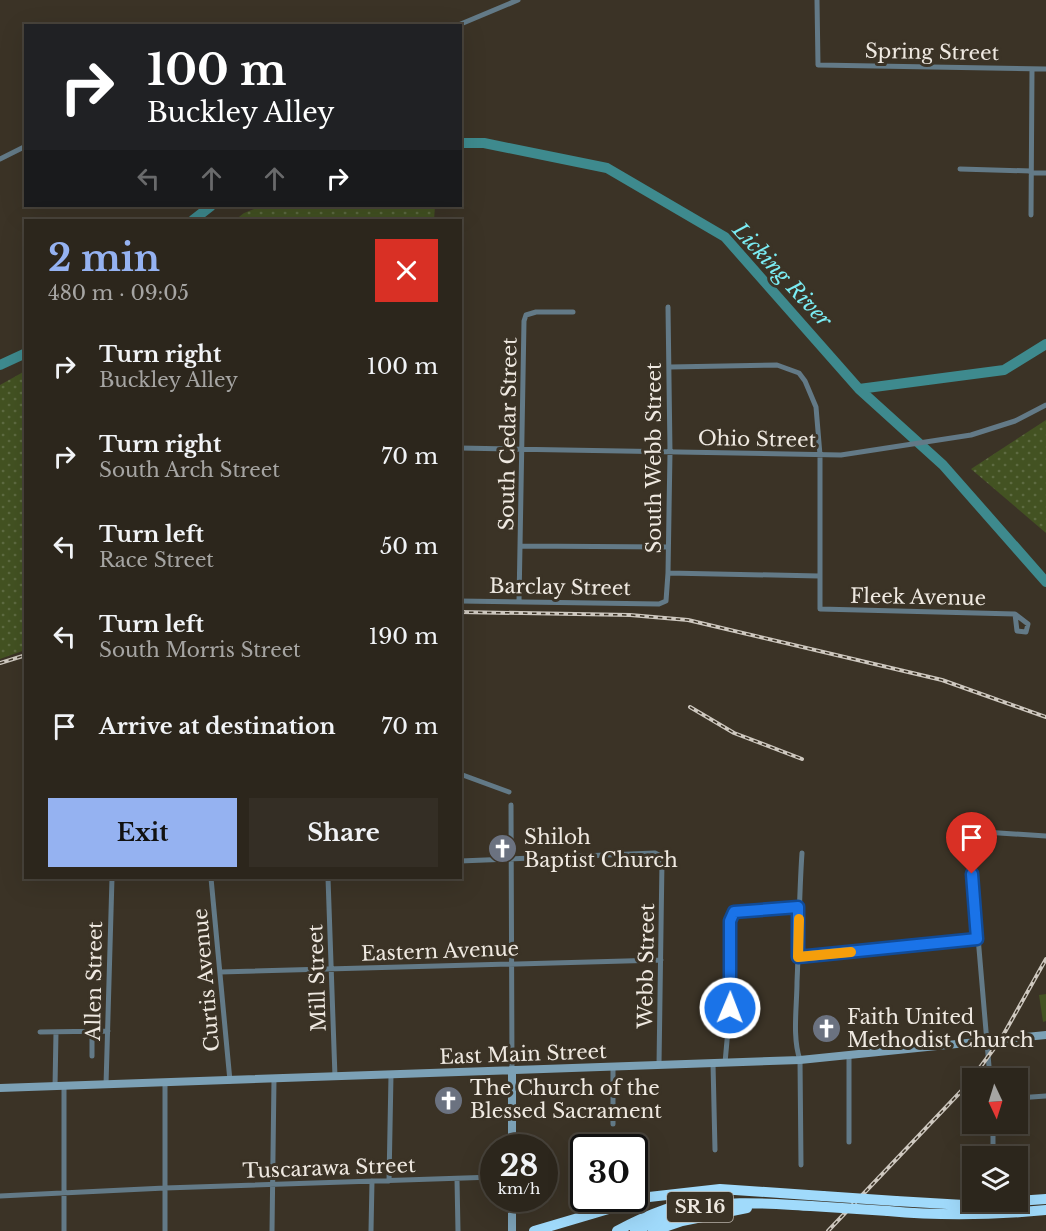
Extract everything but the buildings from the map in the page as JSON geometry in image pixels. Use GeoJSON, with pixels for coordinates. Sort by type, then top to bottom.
{"type":"FeatureCollection","features":[{"type":"Feature","properties":{"kind":"highway"},"geometry":{"type":"LineString","coordinates":[[534,1231],[605,1208],[649,1197],[720,1189],[743,1191]]}},
{"type":"Feature","properties":{"kind":"highway","name":"SR 16"},"geometry":{"type":"LineString","coordinates":[[617,1231],[639,1219],[684,1202],[743,1191],[962,1204]]}},
{"type":"Feature","properties":{"kind":"highway","name":"SR 16"},"geometry":{"type":"LineString","coordinates":[[1028,1200],[1046,1199]]}},
{"type":"Feature","properties":{"kind":"highway","name":"SR 16"},"geometry":{"type":"LineString","coordinates":[[636,1231],[687,1210],[727,1204],[812,1206],[969,1216],[1046,1210]]}},
{"type":"Feature","properties":{"kind":"highway"},"geometry":{"type":"LineString","coordinates":[[652,1231],[682,1221],[768,1204]]}},
{"type":"Feature","properties":{"kind":"main road","name":"East Main Street"},"geometry":{"type":"LineString","coordinates":[[0,1088],[800,1060],[1046,1035]]}},
{"type":"Feature","properties":{"kind":"main road"},"geometry":{"type":"LineString","coordinates":[[512,1071],[512,1134]]}},
{"type":"Feature","properties":{"kind":"main road"},"geometry":{"type":"LineString","coordinates":[[512,1212],[512,1231]]}},
{"type":"Feature","properties":{"kind":"street"},"geometry":{"type":"LineString","coordinates":[[461,24],[518,0]]}},
{"type":"Feature","properties":{"kind":"street","name":"Spring Street"},"geometry":{"type":"LineString","coordinates":[[817,0],[818,65],[1046,69]]}},
{"type":"Feature","properties":{"kind":"street"},"geometry":{"type":"LineString","coordinates":[[1031,215],[1032,69]]}},
{"type":"Feature","properties":{"kind":"street"},"geometry":{"type":"LineString","coordinates":[[0,159],[24,147]]}},
{"type":"Feature","properties":{"kind":"street"},"geometry":{"type":"LineString","coordinates":[[960,169],[1046,173]]}},
{"type":"Feature","properties":{"kind":"street","name":"South Webb Street"},"geometry":{"type":"LineString","coordinates":[[659,604],[666,601],[668,597],[669,573],[668,307]]}},
{"type":"Feature","properties":{"kind":"street","name":"South Cedar Street"},"geometry":{"type":"LineString","coordinates":[[519,602],[524,321],[526,315],[536,312],[573,312]]}},
{"type":"Feature","properties":{"kind":"street"},"geometry":{"type":"LineString","coordinates":[[669,573],[819,576],[820,455],[816,407],[806,381],[799,373],[777,365],[670,367]]}},
{"type":"Feature","properties":{"kind":"street","name":"Ohio Street"},"geometry":{"type":"LineString","coordinates":[[462,448],[820,455],[867,451],[971,435],[1002,426],[1046,405]]}},
{"type":"Feature","properties":{"kind":"street"},"geometry":{"type":"LineString","coordinates":[[521,546],[668,547]]}},
{"type":"Feature","properties":{"kind":"street","name":"Fleek Avenue"},"geometry":{"type":"LineString","coordinates":[[819,576],[820,609],[1015,614]]}},
{"type":"Feature","properties":{"kind":"street","name":"Barclay Street"},"geometry":{"type":"LineString","coordinates":[[462,601],[659,604]]}},
{"type":"Feature","properties":{"kind":"street"},"geometry":{"type":"LineString","coordinates":[[462,775],[509,792]]}},
{"type":"Feature","properties":{"kind":"street"},"geometry":{"type":"LineString","coordinates":[[511,805],[512,1071]]}},
{"type":"Feature","properties":{"kind":"street"},"geometry":{"type":"LineString","coordinates":[[989,1068],[969,831],[1046,836]]}},
{"type":"Feature","properties":{"kind":"street","name":"Webb Street"},"geometry":{"type":"LineString","coordinates":[[511,860],[655,853],[662,858],[659,1065]]}},
{"type":"Feature","properties":{"kind":"street"},"geometry":{"type":"LineString","coordinates":[[801,1165],[800,1060],[797,1051],[798,907],[802,853]]}},
{"type":"Feature","properties":{"kind":"street"},"geometry":{"type":"LineString","coordinates":[[462,861],[511,860]]}},
{"type":"Feature","properties":{"kind":"street","name":"Allen Street"},"geometry":{"type":"LineString","coordinates":[[106,1085],[112,879]]}},
{"type":"Feature","properties":{"kind":"street","name":"Curtis Avenue"},"geometry":{"type":"LineString","coordinates":[[211,879],[230,1080]]}},
{"type":"Feature","properties":{"kind":"street","name":"Mill Street"},"geometry":{"type":"LineString","coordinates":[[328,879],[335,1077]]}},
{"type":"Feature","properties":{"kind":"street"},"geometry":{"type":"LineString","coordinates":[[725,1063],[730,1008],[730,921],[732,913],[798,907]]}},
{"type":"Feature","properties":{"kind":"street"},"geometry":{"type":"LineString","coordinates":[[798,957],[977,939]]}},
{"type":"Feature","properties":{"kind":"street","name":"Eastern Avenue"},"geometry":{"type":"LineString","coordinates":[[220,972],[661,960]]}},
{"type":"Feature","properties":{"kind":"street"},"geometry":{"type":"LineString","coordinates":[[92,1031],[92,1056]]}},
{"type":"Feature","properties":{"kind":"street"},"geometry":{"type":"LineString","coordinates":[[40,1032],[108,1031]]}},
{"type":"Feature","properties":{"kind":"street"},"geometry":{"type":"LineString","coordinates":[[56,1032],[64,1231]]}},
{"type":"Feature","properties":{"kind":"street"},"geometry":{"type":"LineString","coordinates":[[849,1055],[849,1142]]}},
{"type":"Feature","properties":{"kind":"street"},"geometry":{"type":"LineString","coordinates":[[713,1063],[715,1150]]}},
{"type":"Feature","properties":{"kind":"street"},"geometry":{"type":"LineString","coordinates":[[613,1067],[613,1125]]}},
{"type":"Feature","properties":{"kind":"street"},"geometry":{"type":"LineString","coordinates":[[389,1181],[391,1075]]}},
{"type":"Feature","properties":{"kind":"street"},"geometry":{"type":"LineString","coordinates":[[272,1231],[273,1079]]}},
{"type":"Feature","properties":{"kind":"street"},"geometry":{"type":"LineString","coordinates":[[165,1083],[165,1231]]}},
{"type":"Feature","properties":{"kind":"street"},"geometry":{"type":"LineString","coordinates":[[1028,1097],[1046,1096]]}},
{"type":"Feature","properties":{"kind":"street","name":"Tuscarawa Street"},"geometry":{"type":"LineString","coordinates":[[0,1196],[480,1178]]}},
{"type":"Feature","properties":{"kind":"street"},"geometry":{"type":"LineString","coordinates":[[457,1179],[458,1231]]}},
{"type":"Feature","properties":{"kind":"street"},"geometry":{"type":"LineString","coordinates":[[371,1231],[372,1181]]}},
{"type":"Feature","properties":{"kind":"green space"},"geometry":{"type":"Polygon","coordinates":[[[259,207],[435,207],[434,219],[236,219],[259,207]]]}},
{"type":"Feature","properties":{"kind":"green space"},"geometry":{"type":"Polygon","coordinates":[[[24,372],[24,650],[0,659],[0,385],[24,372]]]}},
{"type":"Feature","properties":{"kind":"green space"},"geometry":{"type":"Polygon","coordinates":[[[1046,420],[1046,533],[971,469],[1046,420]]]}},
{"type":"Feature","properties":{"kind":"green space"},"geometry":{"type":"Polygon","coordinates":[[[1046,994],[1046,1021],[1043,1022],[1039,995],[1046,994]]]}},
{"type":"Feature","properties":{"kind":"waterway","name":"Licking River"},"geometry":{"type":"LineString","coordinates":[[462,143],[484,143],[607,168],[725,237],[859,389],[943,465],[1046,582]]}},
{"type":"Feature","properties":{"kind":"waterway","name":"Licking River"},"geometry":{"type":"LineString","coordinates":[[194,219],[210,207]]}},
{"type":"Feature","properties":{"kind":"waterway"},"geometry":{"type":"LineString","coordinates":[[859,389],[1004,370],[1046,344]]}},
{"type":"Feature","properties":{"kind":"waterway","name":"Licking River"},"geometry":{"type":"LineString","coordinates":[[0,365],[24,354]]}},
{"type":"Feature","properties":{"kind":"railway"},"geometry":{"type":"LineString","coordinates":[[462,612],[630,615],[688,620],[942,680],[1046,717]]}},
{"type":"Feature","properties":{"kind":"railway"},"geometry":{"type":"LineString","coordinates":[[0,663],[24,656]]}},
{"type":"Feature","properties":{"kind":"railway"},"geometry":{"type":"LineString","coordinates":[[690,707],[734,733],[802,759]]}},
{"type":"Feature","properties":{"kind":"railway"},"geometry":{"type":"LineString","coordinates":[[828,1231],[967,1085],[1001,1039],[1046,959]]}},
{"type":"Feature","properties":{"kind":"slow traffic"},"geometry":{"type":"LineString","coordinates":[[799,919],[798,957],[851,952]]}},
{"type":"Feature","properties":{"kind":"place","name":"Shiloh Baptist Church"},"geometry":{"type":"Point","coordinates":[503,848]}},
{"type":"Feature","properties":{"kind":"place","name":"Faith United Methodist Church"},"geometry":{"type":"Point","coordinates":[826,1028]}},
{"type":"Feature","properties":{"kind":"place","name":"The Church of the Blessed Sacrament"},"geometry":{"type":"Point","coordinates":[449,1100]}},
{"type":"Feature","properties":{"kind":"route"},"geometry":{"type":"LineString","coordinates":[[730,1008],[730,921],[732,913],[798,907],[798,957],[977,939],[972,874]]}}]}
